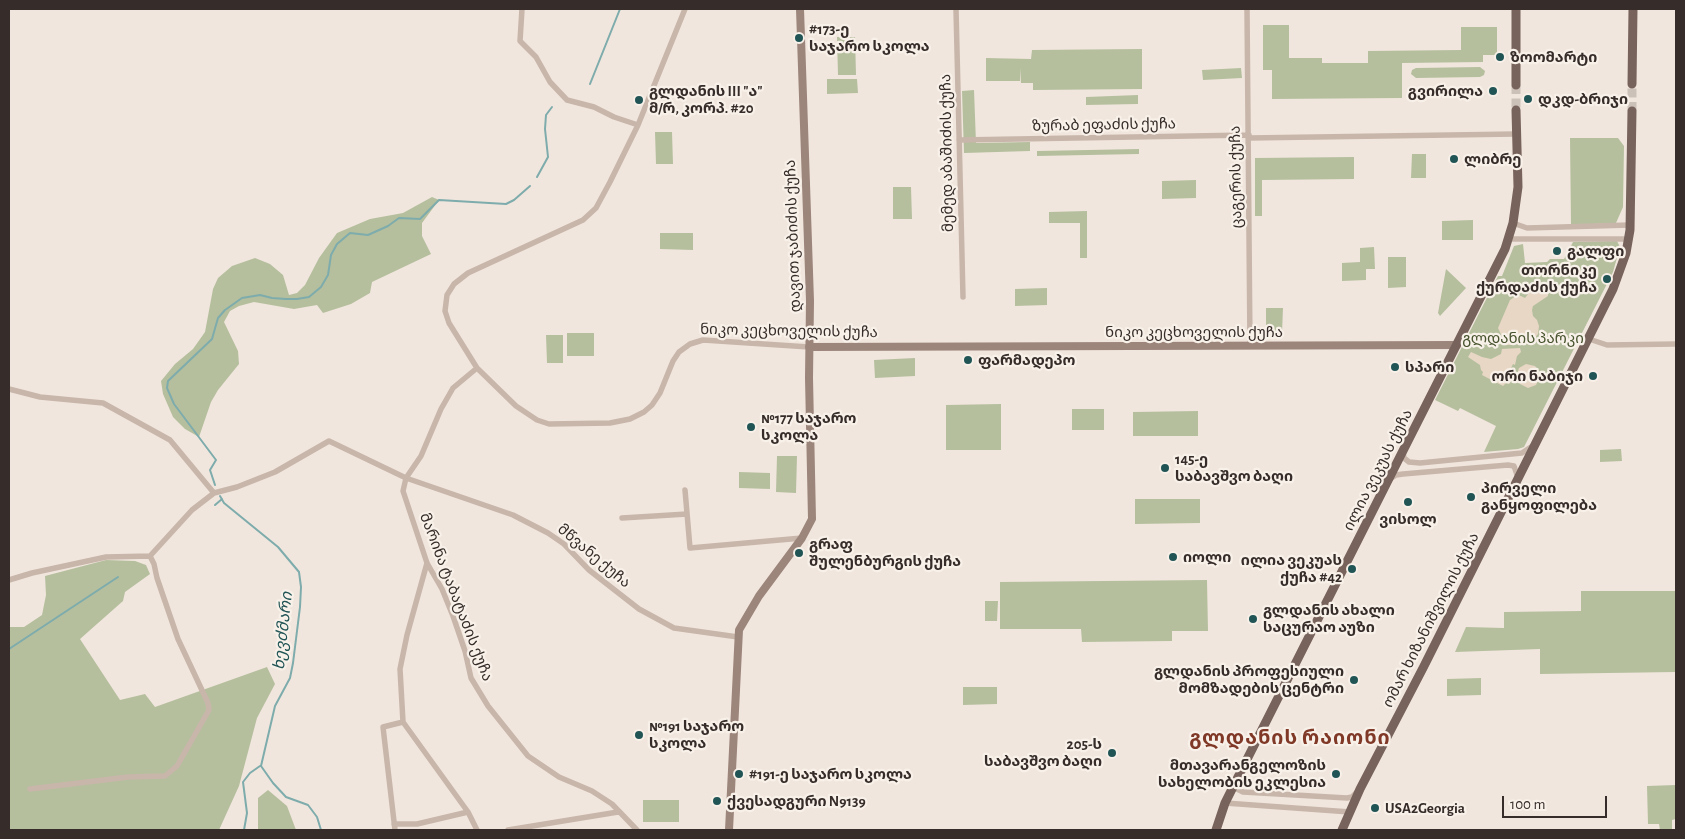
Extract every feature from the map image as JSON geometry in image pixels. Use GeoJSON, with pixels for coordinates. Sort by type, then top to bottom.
{"type":"FeatureCollection","features":[{"type":"Feature","properties":{"kind":"main road"},"geometry":{"type":"LineString","coordinates":[[1516,9],[1516,85]]}},
{"type":"Feature","properties":{"kind":"main road"},"geometry":{"type":"LineString","coordinates":[[1632,84],[1633,9]]}},
{"type":"Feature","properties":{"kind":"main road","name":"ილია ვეკუას ქუჩა"},"geometry":{"type":"LineString","coordinates":[[1216,830],[1225,803],[1498,264],[1508,239],[1518,187],[1516,110]]}},
{"type":"Feature","properties":{"kind":"main road","name":"ომარ ხიზანიშვილის ქუჩა"},"geometry":{"type":"LineString","coordinates":[[1342,830],[1360,789],[1432,651],[1614,289],[1629,239],[1632,111]]}},
{"type":"Feature","properties":{"kind":"street"},"geometry":{"type":"LineString","coordinates":[[522,9],[520,41],[536,57],[550,82],[567,100],[594,107],[614,117],[638,125]]}},
{"type":"Feature","properties":{"kind":"street","name":"ნიკო კეცხოველის ქუჩა"},"geometry":{"type":"LineString","coordinates":[[685,9],[638,125],[596,208],[583,220],[468,273],[454,284],[447,295],[445,311],[449,323],[477,368],[516,406],[537,420],[549,424],[610,424],[630,419],[644,412],[652,405],[660,393],[673,361],[680,352],[690,344],[703,340],[809,347],[1457,345]]}},
{"type":"Feature","properties":{"kind":"street","name":"დავით ჯაბიძის ქუჩა"},"geometry":{"type":"LineString","coordinates":[[730,830],[739,630],[759,596],[802,538],[812,519],[810,301],[800,9]]}},
{"type":"Feature","properties":{"kind":"street","name":"მემედ აბაშიძის ქუჩა"},"geometry":{"type":"LineString","coordinates":[[956,9],[962,297]]}},
{"type":"Feature","properties":{"kind":"street","name":"ცაგერის ქუჩა"},"geometry":{"type":"LineString","coordinates":[[1247,9],[1250,346]]}},
{"type":"Feature","properties":{"kind":"street","name":"ზურაბ ეფაძის ქუჩა"},"geometry":{"type":"LineString","coordinates":[[959,140],[1516,134]]}},
{"type":"Feature","properties":{"kind":"street"},"geometry":{"type":"LineString","coordinates":[[1512,223],[1527,228],[1630,225]]}},
{"type":"Feature","properties":{"kind":"street"},"geometry":{"type":"LineString","coordinates":[[1508,239],[1629,239]]}},
{"type":"Feature","properties":{"kind":"street"},"geometry":{"type":"LineString","coordinates":[[1589,339],[1607,345],[1676,344]]}},
{"type":"Feature","properties":{"kind":"street"},"geometry":{"type":"LineString","coordinates":[[406,478],[421,456],[441,409],[453,388],[477,368]]}},
{"type":"Feature","properties":{"kind":"street"},"geometry":{"type":"LineString","coordinates":[[9,389],[40,397],[103,403],[170,440],[214,493],[192,510],[150,556],[106,557],[32,573],[9,580]]}},
{"type":"Feature","properties":{"kind":"street","name":"მწვანე ქუჩა"},"geometry":{"type":"LineString","coordinates":[[214,493],[237,487],[275,472],[328,441],[406,478],[513,515],[548,533],[564,544],[589,570],[639,609],[674,628],[738,637]]}},
{"type":"Feature","properties":{"kind":"street"},"geometry":{"type":"LineString","coordinates":[[1403,452],[1404,458],[1409,462],[1420,463],[1522,453],[1534,445]]}},
{"type":"Feature","properties":{"kind":"street"},"geometry":{"type":"LineString","coordinates":[[1388,481],[1396,475],[1403,474],[1508,465],[1514,466],[1518,478]]}},
{"type":"Feature","properties":{"kind":"street","name":"მარინა ტაბატაძის ქუჩა"},"geometry":{"type":"LineString","coordinates":[[406,478],[403,491],[427,563],[442,589],[465,651],[471,678],[488,706],[528,756],[559,777],[592,791],[612,804],[637,830]]}},
{"type":"Feature","properties":{"kind":"street"},"geometry":{"type":"LineString","coordinates":[[685,490],[690,548],[802,538]]}},
{"type":"Feature","properties":{"kind":"street"},"geometry":{"type":"LineString","coordinates":[[622,518],[687,514]]}},
{"type":"Feature","properties":{"kind":"street"},"geometry":{"type":"LineString","coordinates":[[30,789],[128,777],[164,776],[177,766],[208,710],[208,703],[175,632],[150,556]]}},
{"type":"Feature","properties":{"kind":"street"},"geometry":{"type":"LineString","coordinates":[[427,563],[407,635],[400,669],[403,722],[468,812],[477,830]]}},
{"type":"Feature","properties":{"kind":"street"},"geometry":{"type":"LineString","coordinates":[[403,722],[383,727],[395,827],[468,812]]}},
{"type":"Feature","properties":{"kind":"street"},"geometry":{"type":"LineString","coordinates":[[1235,783],[1237,789],[1243,792],[1346,798],[1352,797],[1360,789]]}},
{"type":"Feature","properties":{"kind":"street"},"geometry":{"type":"LineString","coordinates":[[1225,803],[1350,812]]}},
{"type":"Feature","properties":{"kind":"street"},"geometry":{"type":"LineString","coordinates":[[508,830],[618,812]]}},
{"type":"Feature","properties":{"kind":"green space"},"geometry":{"type":"Polygon","coordinates":[[[1263,25],[1289,25],[1289,58],[1322,58],[1322,63],[1368,63],[1368,51],[1461,50],[1461,27],[1497,27],[1497,55],[1483,55],[1483,62],[1402,63],[1402,98],[1272,99],[1272,70],[1263,70],[1263,25]]]}},
{"type":"Feature","properties":{"kind":"green space"},"geometry":{"type":"Polygon","coordinates":[[[837,37],[855,37],[856,75],[838,75],[837,37]]]}},
{"type":"Feature","properties":{"kind":"green space"},"geometry":{"type":"Polygon","coordinates":[[[1142,49],[1142,89],[1033,90],[1033,83],[1021,83],[1020,68],[1020,81],[986,81],[986,58],[1031,59],[1032,50],[1142,49]]]}},
{"type":"Feature","properties":{"kind":"green space"},"geometry":{"type":"Polygon","coordinates":[[[1480,67],[1485,71],[1484,75],[1480,77],[1416,78],[1411,74],[1412,70],[1416,68],[1480,67]]]}},
{"type":"Feature","properties":{"kind":"green space"},"geometry":{"type":"Polygon","coordinates":[[[1241,68],[1242,78],[1203,80],[1202,70],[1241,68]]]}},
{"type":"Feature","properties":{"kind":"green space"},"geometry":{"type":"Polygon","coordinates":[[[827,79],[857,79],[858,93],[827,94],[827,79]]]}},
{"type":"Feature","properties":{"kind":"green space"},"geometry":{"type":"Polygon","coordinates":[[[974,90],[976,143],[1030,142],[1030,151],[964,153],[962,91],[974,90]]]}},
{"type":"Feature","properties":{"kind":"green space"},"geometry":{"type":"Polygon","coordinates":[[[1138,95],[1138,104],[1086,105],[1086,97],[1138,95]]]}},
{"type":"Feature","properties":{"kind":"green space"},"geometry":{"type":"Polygon","coordinates":[[[655,132],[672,132],[673,164],[656,164],[655,132]]]}},
{"type":"Feature","properties":{"kind":"green space"},"geometry":{"type":"Polygon","coordinates":[[[1570,138],[1618,138],[1624,146],[1623,207],[1616,223],[1571,225],[1570,138]]]}},
{"type":"Feature","properties":{"kind":"green space"},"geometry":{"type":"Polygon","coordinates":[[[1139,149],[1139,154],[1037,156],[1037,151],[1139,149]]]}},
{"type":"Feature","properties":{"kind":"green space"},"geometry":{"type":"Polygon","coordinates":[[[1412,154],[1426,154],[1426,178],[1411,178],[1412,154]]]}},
{"type":"Feature","properties":{"kind":"green space"},"geometry":{"type":"Polygon","coordinates":[[[1354,157],[1354,179],[1262,180],[1262,216],[1255,216],[1255,158],[1354,157]]]}},
{"type":"Feature","properties":{"kind":"green space"},"geometry":{"type":"Polygon","coordinates":[[[1196,180],[1196,198],[1162,199],[1162,181],[1196,180]]]}},
{"type":"Feature","properties":{"kind":"green space"},"geometry":{"type":"Polygon","coordinates":[[[893,187],[911,187],[912,219],[893,219],[893,187]]]}},
{"type":"Feature","properties":{"kind":"green space"},"geometry":{"type":"Polygon","coordinates":[[[432,197],[439,200],[422,223],[422,236],[431,254],[372,282],[370,293],[351,304],[323,313],[317,305],[294,309],[254,302],[239,306],[230,311],[224,322],[238,351],[239,364],[211,402],[199,437],[185,429],[173,417],[163,394],[161,381],[175,364],[193,349],[205,332],[213,289],[218,278],[232,266],[255,258],[270,264],[283,275],[289,295],[297,293],[305,285],[319,258],[337,233],[370,219],[403,213],[432,197]]]}},
{"type":"Feature","properties":{"kind":"green space"},"geometry":{"type":"Polygon","coordinates":[[[1087,211],[1087,258],[1080,258],[1080,223],[1049,223],[1049,212],[1087,211]]]}},
{"type":"Feature","properties":{"kind":"green space"},"geometry":{"type":"Polygon","coordinates":[[[1473,220],[1473,240],[1442,240],[1442,221],[1473,220]]]}},
{"type":"Feature","properties":{"kind":"green space"},"geometry":{"type":"Polygon","coordinates":[[[660,233],[693,233],[693,250],[660,249],[660,233]]]}},
{"type":"Feature","properties":{"kind":"green space","name":"გლდანის პარკი"},"geometry":{"type":"Polygon","coordinates":[[[1617,241],[1620,247],[1613,272],[1524,447],[1484,452],[1496,426],[1460,408],[1458,411],[1435,400],[1498,276],[1502,276],[1514,246],[1523,244],[1525,263],[1547,262],[1550,259],[1564,259],[1573,242],[1617,241]]]}},
{"type":"Feature","properties":{"kind":"green space"},"geometry":{"type":"Polygon","coordinates":[[[1374,247],[1375,269],[1366,269],[1366,280],[1342,281],[1342,263],[1360,262],[1360,248],[1374,247]]]}},
{"type":"Feature","properties":{"kind":"green space"},"geometry":{"type":"Polygon","coordinates":[[[1388,257],[1406,257],[1406,287],[1388,288],[1388,257]]]}},
{"type":"Feature","properties":{"kind":"green space"},"geometry":{"type":"Polygon","coordinates":[[[1446,269],[1466,288],[1440,316],[1438,313],[1446,269]]]}},
{"type":"Feature","properties":{"kind":"green space"},"geometry":{"type":"Polygon","coordinates":[[[1047,288],[1047,305],[1015,306],[1015,289],[1047,288]]]}},
{"type":"Feature","properties":{"kind":"green space"},"geometry":{"type":"Polygon","coordinates":[[[1266,308],[1283,308],[1282,333],[1266,333],[1266,308]]]}},
{"type":"Feature","properties":{"kind":"green space"},"geometry":{"type":"Polygon","coordinates":[[[567,333],[594,333],[594,356],[567,356],[567,333]]]}},
{"type":"Feature","properties":{"kind":"green space"},"geometry":{"type":"Polygon","coordinates":[[[546,335],[563,335],[563,363],[547,363],[546,335]]]}},
{"type":"Feature","properties":{"kind":"green space"},"geometry":{"type":"Polygon","coordinates":[[[915,358],[915,376],[875,378],[874,360],[915,358]]]}},
{"type":"Feature","properties":{"kind":"green space"},"geometry":{"type":"Polygon","coordinates":[[[1001,404],[1001,450],[946,450],[946,405],[1001,404]]]}},
{"type":"Feature","properties":{"kind":"green space"},"geometry":{"type":"Polygon","coordinates":[[[1072,409],[1104,409],[1104,430],[1072,430],[1072,409]]]}},
{"type":"Feature","properties":{"kind":"green space"},"geometry":{"type":"Polygon","coordinates":[[[1198,411],[1198,436],[1133,436],[1133,412],[1198,411]]]}},
{"type":"Feature","properties":{"kind":"green space"},"geometry":{"type":"Polygon","coordinates":[[[1621,449],[1622,461],[1600,462],[1600,450],[1621,449]]]}},
{"type":"Feature","properties":{"kind":"green space"},"geometry":{"type":"Polygon","coordinates":[[[777,456],[797,456],[796,493],[776,492],[777,456]]]}},
{"type":"Feature","properties":{"kind":"green space"},"geometry":{"type":"Polygon","coordinates":[[[739,472],[770,473],[770,489],[739,488],[739,472]]]}},
{"type":"Feature","properties":{"kind":"green space"},"geometry":{"type":"Polygon","coordinates":[[[1135,499],[1200,499],[1200,523],[1135,524],[1135,499]]]}},
{"type":"Feature","properties":{"kind":"green space"},"geometry":{"type":"Polygon","coordinates":[[[106,560],[135,561],[146,565],[150,574],[125,592],[123,601],[80,639],[120,700],[145,694],[155,707],[267,667],[275,684],[257,718],[239,786],[219,830],[9,830],[9,627],[24,627],[42,615],[46,595],[45,576],[106,560]]]}},
{"type":"Feature","properties":{"kind":"green space"},"geometry":{"type":"Polygon","coordinates":[[[1207,580],[1208,631],[1172,631],[1172,641],[1082,642],[1081,629],[1000,629],[1000,582],[1207,580]]]}},
{"type":"Feature","properties":{"kind":"green space"},"geometry":{"type":"Polygon","coordinates":[[[1581,591],[1676,591],[1676,672],[1540,674],[1540,649],[1455,652],[1466,627],[1504,628],[1504,612],[1581,611],[1581,591]]]}},
{"type":"Feature","properties":{"kind":"green space"},"geometry":{"type":"Polygon","coordinates":[[[985,601],[998,601],[997,621],[985,621],[985,601]]]}},
{"type":"Feature","properties":{"kind":"green space"},"geometry":{"type":"Polygon","coordinates":[[[1481,678],[1481,695],[1447,696],[1447,679],[1481,678]]]}},
{"type":"Feature","properties":{"kind":"green space"},"geometry":{"type":"Polygon","coordinates":[[[963,687],[997,687],[997,704],[963,705],[963,687]]]}},
{"type":"Feature","properties":{"kind":"green space"},"geometry":{"type":"Polygon","coordinates":[[[1676,785],[1676,819],[1672,820],[1672,830],[1660,830],[1659,824],[1648,824],[1647,786],[1676,785]]]}},
{"type":"Feature","properties":{"kind":"green space"},"geometry":{"type":"Polygon","coordinates":[[[268,790],[287,806],[296,830],[258,830],[258,798],[268,790]]]}},
{"type":"Feature","properties":{"kind":"green space"},"geometry":{"type":"Polygon","coordinates":[[[643,800],[679,800],[679,822],[643,822],[643,800]]]}},
{"type":"Feature","properties":{"kind":"shaded area"},"geometry":{"type":"Polygon","coordinates":[[[1529,293],[1548,293],[1548,296],[1533,306],[1532,310],[1539,326],[1538,334],[1530,343],[1522,344],[1514,341],[1512,345],[1506,345],[1498,328],[1510,300],[1516,296],[1525,298],[1529,293]]]}},
{"type":"Feature","properties":{"kind":"shaded area"},"geometry":{"type":"Polygon","coordinates":[[[1520,348],[1521,352],[1517,356],[1515,365],[1513,364],[1510,370],[1510,376],[1513,376],[1512,380],[1509,384],[1506,383],[1503,386],[1482,375],[1483,372],[1480,365],[1468,357],[1471,352],[1491,359],[1501,354],[1502,349],[1520,348]]]}},
{"type":"Feature","properties":{"kind":"shaded area"},"geometry":{"type":"Polygon","coordinates":[[[1526,364],[1535,366],[1540,373],[1536,385],[1528,388],[1520,384],[1516,377],[1519,368],[1526,364]]]}},
{"type":"Feature","properties":{"kind":"waterway","name":"ხევძმარი"},"geometry":{"type":"LineString","coordinates":[[590,84],[620,9]]}},
{"type":"Feature","properties":{"kind":"waterway","name":"ხევძმარი"},"geometry":{"type":"LineString","coordinates":[[537,177],[548,157],[545,129],[546,115],[552,107]]}},
{"type":"Feature","properties":{"kind":"waterway","name":"ხევძმარი"},"geometry":{"type":"LineString","coordinates":[[215,485],[210,470],[216,460],[174,404],[167,388],[168,381],[212,339],[218,318],[225,310],[242,298],[260,295],[286,299],[309,297],[321,287],[328,275],[331,255],[337,244],[350,233],[368,235],[388,226],[399,218],[420,219],[439,200],[506,204],[514,200],[530,186]]}},
{"type":"Feature","properties":{"kind":"waterway","name":"ხევძმარი"},"geometry":{"type":"LineString","coordinates":[[220,496],[224,503],[278,547],[299,572],[301,587],[300,607],[293,663],[290,678],[275,706],[261,766]]}},
{"type":"Feature","properties":{"kind":"waterway"},"geometry":{"type":"LineString","coordinates":[[215,505],[222,499]]}},
{"type":"Feature","properties":{"kind":"waterway"},"geometry":{"type":"LineString","coordinates":[[9,649],[118,577]]}},
{"type":"Feature","properties":{"kind":"waterway"},"geometry":{"type":"LineString","coordinates":[[244,830],[247,813],[243,782],[250,773],[260,766]]}},
{"type":"Feature","properties":{"kind":"waterway","name":"ხევძმარი"},"geometry":{"type":"LineString","coordinates":[[261,766],[286,797],[308,805],[317,817],[321,830]]}},
{"type":"Feature","properties":{"kind":"tunnel"},"geometry":{"type":"LineString","coordinates":[[1632,84],[1632,111]]}},
{"type":"Feature","properties":{"kind":"tunnel"},"geometry":{"type":"LineString","coordinates":[[1516,85],[1516,110]]}},
{"type":"Feature","properties":{"kind":"place","name":"#173-ე საჯარო სკოლა"},"geometry":{"type":"Point","coordinates":[799,38]}},
{"type":"Feature","properties":{"kind":"place","name":"ზოომარტი"},"geometry":{"type":"Point","coordinates":[1500,57]}},
{"type":"Feature","properties":{"kind":"place","name":"გვირილა"},"geometry":{"type":"Point","coordinates":[1493,91]}},
{"type":"Feature","properties":{"kind":"place","name":"დკდ-ბრიჯი"},"geometry":{"type":"Point","coordinates":[1528,99]}},
{"type":"Feature","properties":{"kind":"place","name":"გლდანის III \"ა\" მ/რ, კორპ. #20"},"geometry":{"type":"Point","coordinates":[639,100]}},
{"type":"Feature","properties":{"kind":"place","name":"ლიბრე"},"geometry":{"type":"Point","coordinates":[1454,159]}},
{"type":"Feature","properties":{"kind":"place","name":"გალფი"},"geometry":{"type":"Point","coordinates":[1557,251]}},
{"type":"Feature","properties":{"kind":"place","name":"თორნიკე ქურდაძის ქუჩა"},"geometry":{"type":"Point","coordinates":[1607,279]}},
{"type":"Feature","properties":{"kind":"place","name":"ფარმადეპო"},"geometry":{"type":"Point","coordinates":[968,360]}},
{"type":"Feature","properties":{"kind":"place","name":"სპარი"},"geometry":{"type":"Point","coordinates":[1395,367]}},
{"type":"Feature","properties":{"kind":"place","name":"ორი ნაბიჯი"},"geometry":{"type":"Point","coordinates":[1593,376]}},
{"type":"Feature","properties":{"kind":"place","name":"№177 საჯარო სკოლა"},"geometry":{"type":"Point","coordinates":[751,427]}},
{"type":"Feature","properties":{"kind":"place","name":"145-ე საბავშვო ბაღი"},"geometry":{"type":"Point","coordinates":[1165,468]}},
{"type":"Feature","properties":{"kind":"place","name":"პირველი განყოფილება"},"geometry":{"type":"Point","coordinates":[1471,497]}},
{"type":"Feature","properties":{"kind":"place","name":"ვისოლ"},"geometry":{"type":"Point","coordinates":[1408,502]}},
{"type":"Feature","properties":{"kind":"place","name":"გრაფ შულენბურგის ქუჩა"},"geometry":{"type":"Point","coordinates":[799,553]}},
{"type":"Feature","properties":{"kind":"place","name":"იოლი"},"geometry":{"type":"Point","coordinates":[1173,557]}},
{"type":"Feature","properties":{"kind":"place","name":"ილია ვეკუას ქუჩა #42"},"geometry":{"type":"Point","coordinates":[1352,569]}},
{"type":"Feature","properties":{"kind":"place","name":"გლდანის ახალი საცურაო აუზი"},"geometry":{"type":"Point","coordinates":[1253,619]}},
{"type":"Feature","properties":{"kind":"place","name":"გლდანის პროფესიული მომზადების ცენტრი"},"geometry":{"type":"Point","coordinates":[1354,680]}},
{"type":"Feature","properties":{"kind":"place","name":"№191 საჯარო სკოლა"},"geometry":{"type":"Point","coordinates":[639,735]}},
{"type":"Feature","properties":{"kind":"place","name":"205-ს საბავშვო ბაღი"},"geometry":{"type":"Point","coordinates":[1112,753]}},
{"type":"Feature","properties":{"kind":"place","name":"#191-ე საჯარო სკოლა"},"geometry":{"type":"Point","coordinates":[739,774]}},
{"type":"Feature","properties":{"kind":"place","name":"მთავარანგელოზის სახელობის ეკლესია"},"geometry":{"type":"Point","coordinates":[1336,774]}},
{"type":"Feature","properties":{"kind":"place","name":"ქვესადგური N9139"},"geometry":{"type":"Point","coordinates":[717,801]}},
{"type":"Feature","properties":{"kind":"place","name":"USA2Georgia"},"geometry":{"type":"Point","coordinates":[1375,808]}},
{"type":"Feature","properties":{"kind":"district","name":"გლდანის რაიონი"},"geometry":{"type":"Point","coordinates":[1290,738]}}]}
